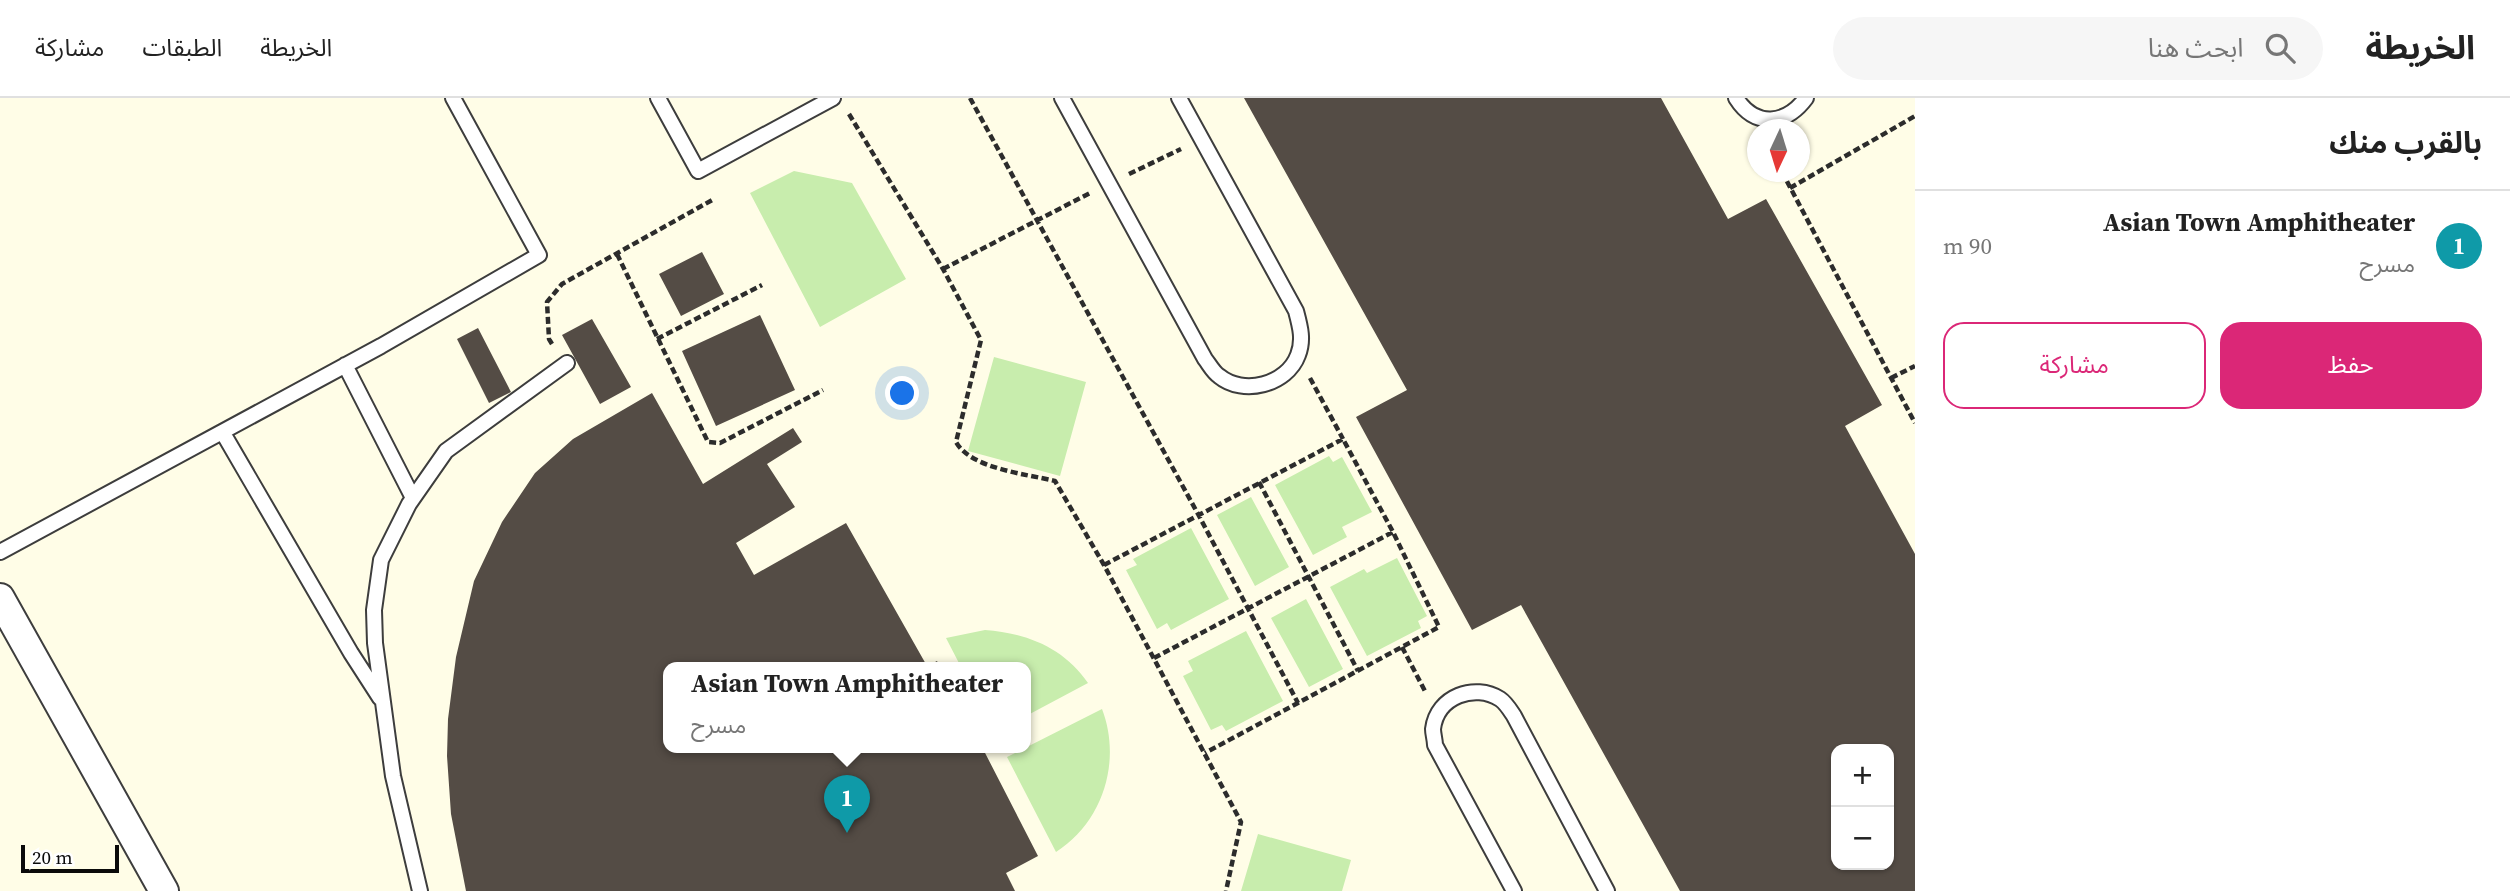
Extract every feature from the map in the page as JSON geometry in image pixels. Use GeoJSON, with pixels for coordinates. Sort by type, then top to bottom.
{"type":"FeatureCollection","features":[{"type":"Feature","properties":{"kind":"street"},"geometry":{"type":"LineString","coordinates":[[0,598],[164,891]]}},
{"type":"Feature","properties":{"kind":"lane"},"geometry":{"type":"LineString","coordinates":[[0,552],[128,481],[223,433],[539,255],[453,98]]}},
{"type":"Feature","properties":{"kind":"lane"},"geometry":{"type":"LineString","coordinates":[[658,98],[698,171],[833,98]]}},
{"type":"Feature","properties":{"kind":"lane"},"geometry":{"type":"LineString","coordinates":[[1062,98],[1205,359],[1219,377],[1240,386],[1264,386],[1284,375],[1298,356],[1302,334],[1296,312],[1179,98]]}},
{"type":"Feature","properties":{"kind":"lane"},"geometry":{"type":"LineString","coordinates":[[1736,98],[1751,115],[1763,119],[1777,119],[1789,115],[1806,98]]}},
{"type":"Feature","properties":{"kind":"lane"},"geometry":{"type":"LineString","coordinates":[[420,891],[393,776],[375,643],[374,610],[381,560],[413,498],[446,451],[567,363]]}},
{"type":"Feature","properties":{"kind":"lane"},"geometry":{"type":"LineString","coordinates":[[345,365],[413,498]]}},
{"type":"Feature","properties":{"kind":"lane"},"geometry":{"type":"LineString","coordinates":[[223,433],[351,653],[383,702]]}},
{"type":"Feature","properties":{"kind":"lane"},"geometry":{"type":"LineString","coordinates":[[1514,891],[1435,745],[1433,729],[1438,714],[1450,699],[1467,692],[1486,692],[1503,701],[1514,716],[1607,891]]}},
{"type":"Feature","properties":{"kind":"path"},"geometry":{"type":"LineString","coordinates":[[970,98],[1198,514],[1298,703]]}},
{"type":"Feature","properties":{"kind":"path"},"geometry":{"type":"LineString","coordinates":[[846,109],[943,269],[981,340],[956,442],[962,452],[988,465],[1055,481],[1104,565],[1241,822],[1226,891]]}},
{"type":"Feature","properties":{"kind":"path"},"geometry":{"type":"LineString","coordinates":[[1790,188],[1915,116]]}},
{"type":"Feature","properties":{"kind":"path"},"geometry":{"type":"LineString","coordinates":[[943,269],[1201,139]]}},
{"type":"Feature","properties":{"kind":"path"},"geometry":{"type":"LineString","coordinates":[[1787,182],[1915,423]]}},
{"type":"Feature","properties":{"kind":"path"},"geometry":{"type":"LineString","coordinates":[[567,363],[549,339],[546,318],[547,302],[562,284],[714,199]]}},
{"type":"Feature","properties":{"kind":"path"},"geometry":{"type":"LineString","coordinates":[[617,254],[708,442],[720,443],[822,390]]}},
{"type":"Feature","properties":{"kind":"path"},"geometry":{"type":"LineString","coordinates":[[657,339],[762,285]]}},
{"type":"Feature","properties":{"kind":"path"},"geometry":{"type":"LineString","coordinates":[[1205,752],[1439,627],[1394,532],[1298,356]]}},
{"type":"Feature","properties":{"kind":"path"},"geometry":{"type":"LineString","coordinates":[[1891,378],[1915,366]]}},
{"type":"Feature","properties":{"kind":"path"},"geometry":{"type":"LineString","coordinates":[[1104,565],[1343,439]]}},
{"type":"Feature","properties":{"kind":"path"},"geometry":{"type":"LineString","coordinates":[[1259,482],[1359,671]]}},
{"type":"Feature","properties":{"kind":"path"},"geometry":{"type":"LineString","coordinates":[[1154,658],[1394,532]]}},
{"type":"Feature","properties":{"kind":"path"},"geometry":{"type":"LineString","coordinates":[[1402,647],[1438,714]]}},
{"type":"Feature","properties":{"kind":"green space"},"geometry":{"type":"Polygon","coordinates":[[[794,171],[852,183],[906,279],[820,327],[750,193],[794,171]]]}},
{"type":"Feature","properties":{"kind":"green space"},"geometry":{"type":"Polygon","coordinates":[[[994,357],[1086,382],[1060,476],[968,451],[994,357]]]}},
{"type":"Feature","properties":{"kind":"green space"},"geometry":{"type":"Polygon","coordinates":[[[1329,456],[1333,462],[1342,457],[1372,512],[1342,527],[1347,537],[1313,555],[1275,485],[1329,456]]]}},
{"type":"Feature","properties":{"kind":"green space"},"geometry":{"type":"Polygon","coordinates":[[[1251,497],[1289,567],[1255,586],[1217,515],[1251,497]]]}},
{"type":"Feature","properties":{"kind":"green space"},"geometry":{"type":"Polygon","coordinates":[[[1191,528],[1229,599],[1171,630],[1167,623],[1157,629],[1126,570],[1137,565],[1133,559],[1191,528]]]}},
{"type":"Feature","properties":{"kind":"green space"},"geometry":{"type":"Polygon","coordinates":[[[1397,558],[1427,616],[1418,621],[1421,628],[1367,656],[1330,587],[1364,569],[1367,573],[1397,558]]]}},
{"type":"Feature","properties":{"kind":"green space"},"geometry":{"type":"Polygon","coordinates":[[[1306,599],[1343,669],[1309,687],[1271,618],[1306,599]]]}},
{"type":"Feature","properties":{"kind":"green space"},"geometry":{"type":"Polygon","coordinates":[[[985,630],[1030,639],[1068,660],[1088,683],[1031,713],[1031,662],[958,662],[946,638],[985,630]]]}},
{"type":"Feature","properties":{"kind":"green space"},"geometry":{"type":"Polygon","coordinates":[[[1246,631],[1283,701],[1226,731],[1222,725],[1211,730],[1183,676],[1193,671],[1188,661],[1246,631]]]}},
{"type":"Feature","properties":{"kind":"green space"},"geometry":{"type":"Polygon","coordinates":[[[1102,709],[1110,749],[1104,789],[1086,824],[1056,852],[1007,757],[1015,753],[1031,753],[1031,745],[1102,709]]]}},
{"type":"Feature","properties":{"kind":"green space"},"geometry":{"type":"Polygon","coordinates":[[[1258,834],[1351,860],[1342,891],[1241,891],[1258,834]]]}},
{"type":"Feature","properties":{"kind":"building"},"geometry":{"type":"Polygon","coordinates":[[[1244,98],[1661,98],[1728,219],[1766,199],[1882,405],[1845,426],[1915,554],[1915,891],[1680,891],[1521,605],[1472,630],[1356,417],[1407,390],[1244,98]]]}},
{"type":"Feature","properties":{"kind":"building"},"geometry":{"type":"Polygon","coordinates":[[[702,252],[724,294],[681,316],[659,274],[702,252]]]}},
{"type":"Feature","properties":{"kind":"building"},"geometry":{"type":"Polygon","coordinates":[[[760,315],[795,390],[716,426],[682,351],[760,315]]]}},
{"type":"Feature","properties":{"kind":"building"},"geometry":{"type":"Polygon","coordinates":[[[592,319],[631,387],[600,404],[562,335],[592,319]]]}},
{"type":"Feature","properties":{"kind":"building"},"geometry":{"type":"Polygon","coordinates":[[[478,328],[511,392],[489,403],[457,339],[478,328]]]}},
{"type":"Feature","properties":{"kind":"building"},"geometry":{"type":"Polygon","coordinates":[[[652,393],[703,484],[793,428],[802,442],[767,464],[795,507],[736,543],[754,575],[846,523],[925,662],[663,662],[663,753],[985,753],[1038,856],[1006,873],[1015,891],[466,891],[451,814],[447,756],[448,719],[456,657],[474,581],[502,522],[535,473],[573,439],[652,393]]]}},
{"type":"Feature","properties":{"kind":"place","name":"Asian Town Amphitheater"},"geometry":{"type":"Point","coordinates":[847,833]}}]}
